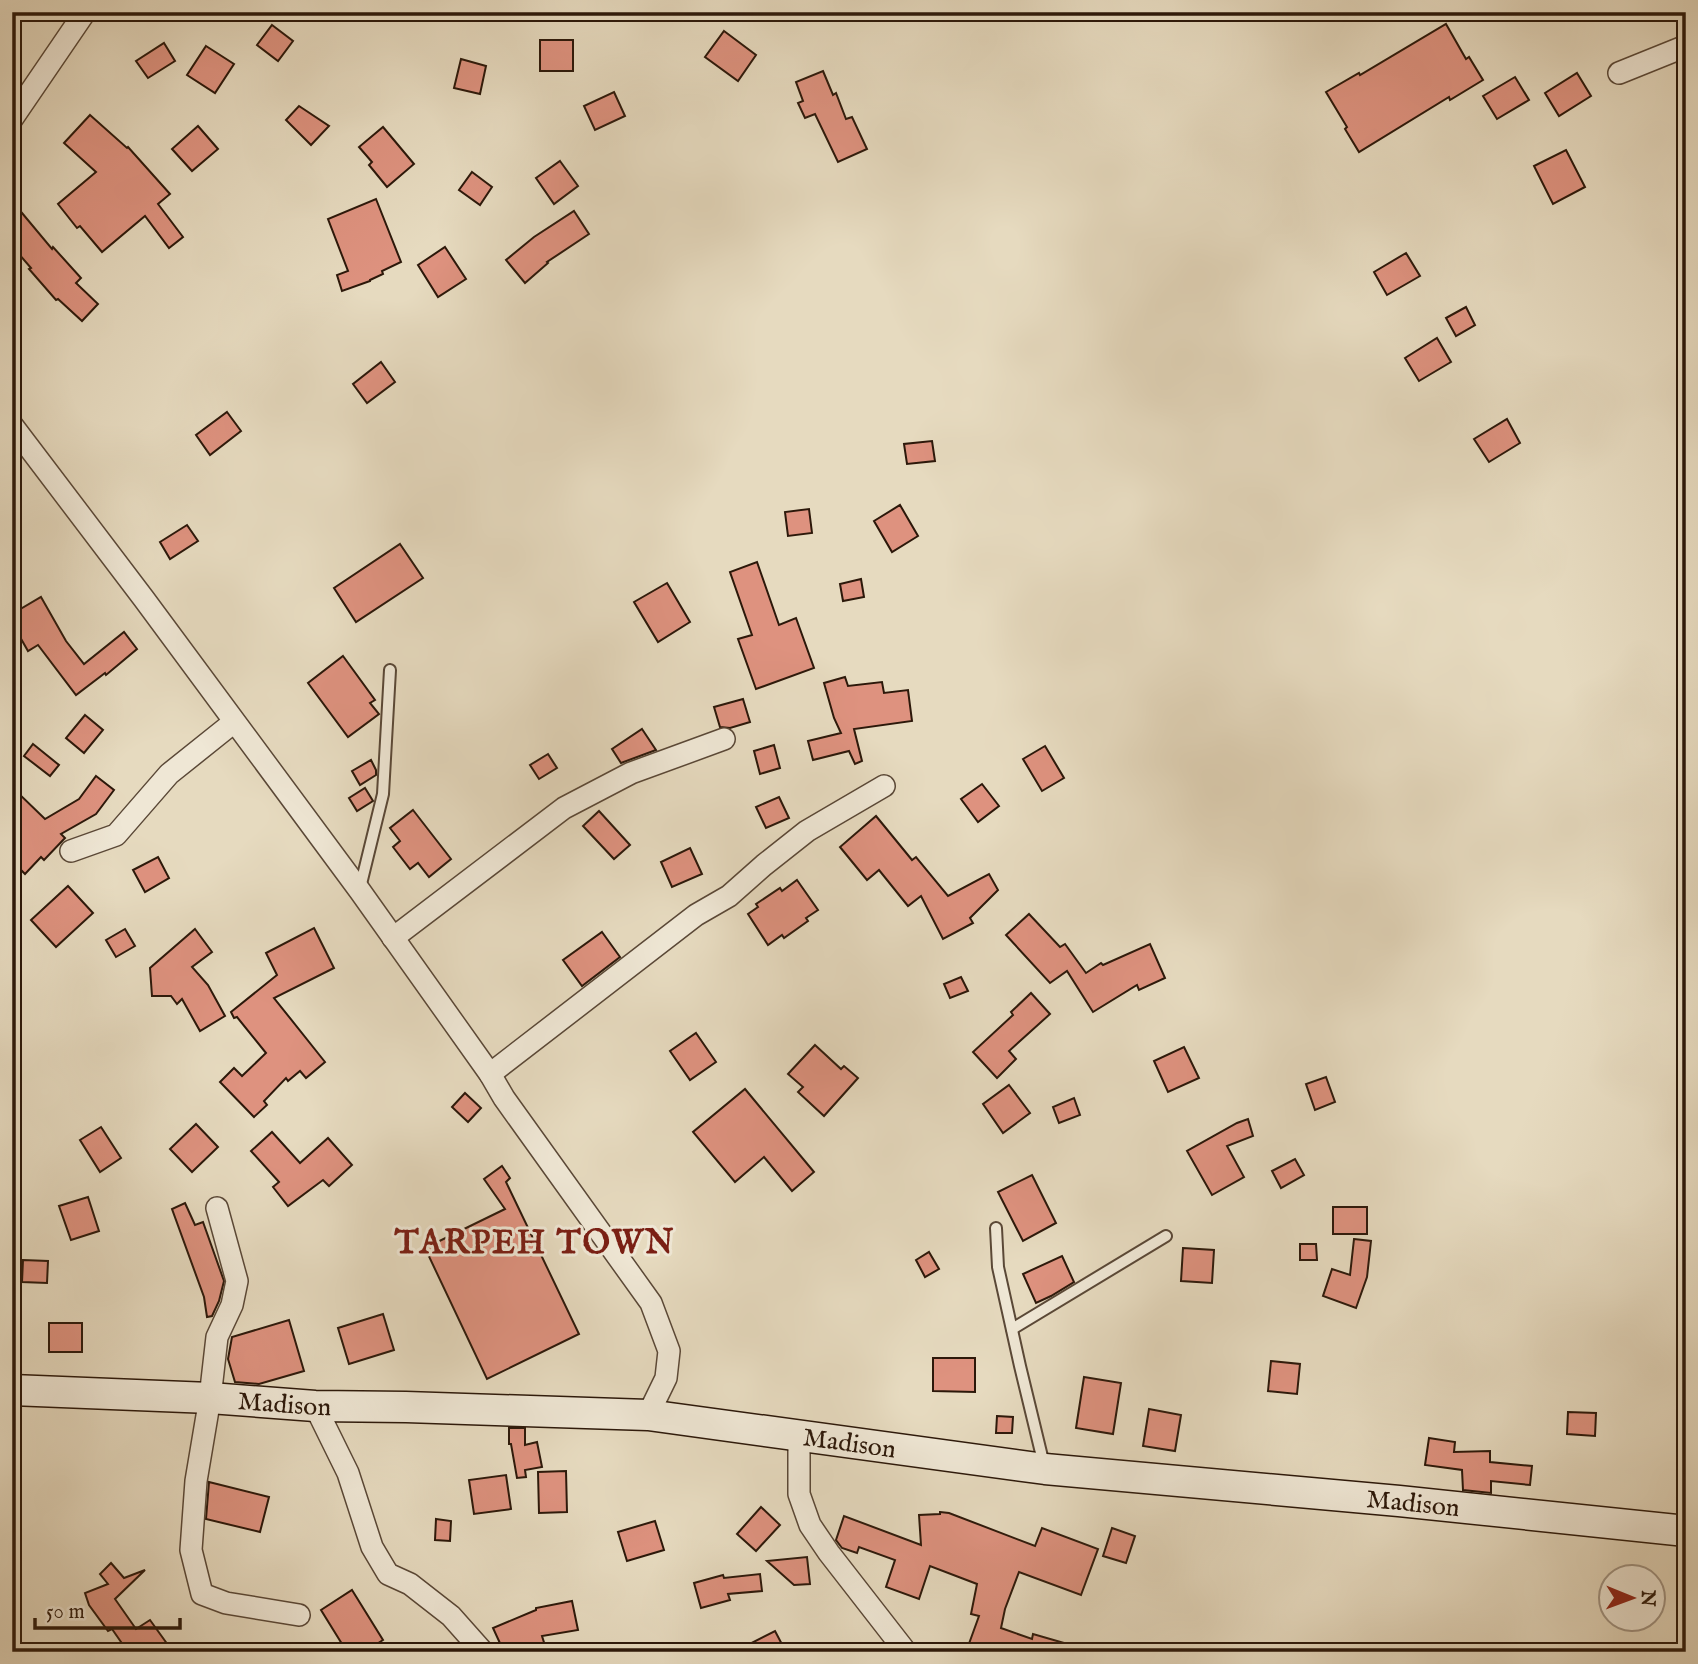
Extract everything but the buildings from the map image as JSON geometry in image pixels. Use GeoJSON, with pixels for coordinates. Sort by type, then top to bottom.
{"type":"FeatureCollection","features":[{"type":"Feature","properties":{"kind":"street"},"geometry":{"type":"LineString","coordinates":[[12,119],[85,12]]}},
{"type":"Feature","properties":{"kind":"street"},"geometry":{"type":"LineString","coordinates":[[1619,73],[1686,46]]}},
{"type":"Feature","properties":{"kind":"street"},"geometry":{"type":"LineString","coordinates":[[12,425],[360,891],[504,1098],[652,1303],[669,1351],[666,1378],[648,1416]]}},
{"type":"Feature","properties":{"kind":"street"},"geometry":{"type":"LineString","coordinates":[[71,851],[116,835],[169,774],[234,722]]}},
{"type":"Feature","properties":{"kind":"street"},"geometry":{"type":"LineString","coordinates":[[393,938],[564,808],[631,773],[724,739]]}},
{"type":"Feature","properties":{"kind":"street"},"geometry":{"type":"LineString","coordinates":[[489,1074],[696,915],[730,896],[807,831],[884,786]]}},
{"type":"Feature","properties":{"kind":"street"},"geometry":{"type":"LineString","coordinates":[[217,1208],[237,1281],[232,1305],[218,1337],[196,1481],[191,1550],[202,1594],[226,1602],[299,1615]]}},
{"type":"Feature","properties":{"kind":"street","name":"Madison"},"geometry":{"type":"LineString","coordinates":[[12,1390],[210,1398],[314,1406],[419,1407],[648,1416],[1045,1469],[1399,1500],[1686,1531]]}},
{"type":"Feature","properties":{"kind":"street"},"geometry":{"type":"LineString","coordinates":[[314,1406],[348,1473],[372,1547],[388,1574],[410,1584],[451,1616],[483,1652]]}},
{"type":"Feature","properties":{"kind":"street"},"geometry":{"type":"LineString","coordinates":[[799,1436],[799,1494],[810,1525],[906,1652]]}},
{"type":"Feature","properties":{"kind":"lane"},"geometry":{"type":"LineString","coordinates":[[360,891],[383,794],[390,670]]}},
{"type":"Feature","properties":{"kind":"lane"},"geometry":{"type":"LineString","coordinates":[[996,1228],[998,1267],[1045,1469]]}},
{"type":"Feature","properties":{"kind":"lane"},"geometry":{"type":"LineString","coordinates":[[1012,1329],[1166,1236]]}},
{"type":"Feature","properties":{"kind":"district","name":"TARPEH TOWN"},"geometry":{"type":"Point","coordinates":[535,1241]}}]}
